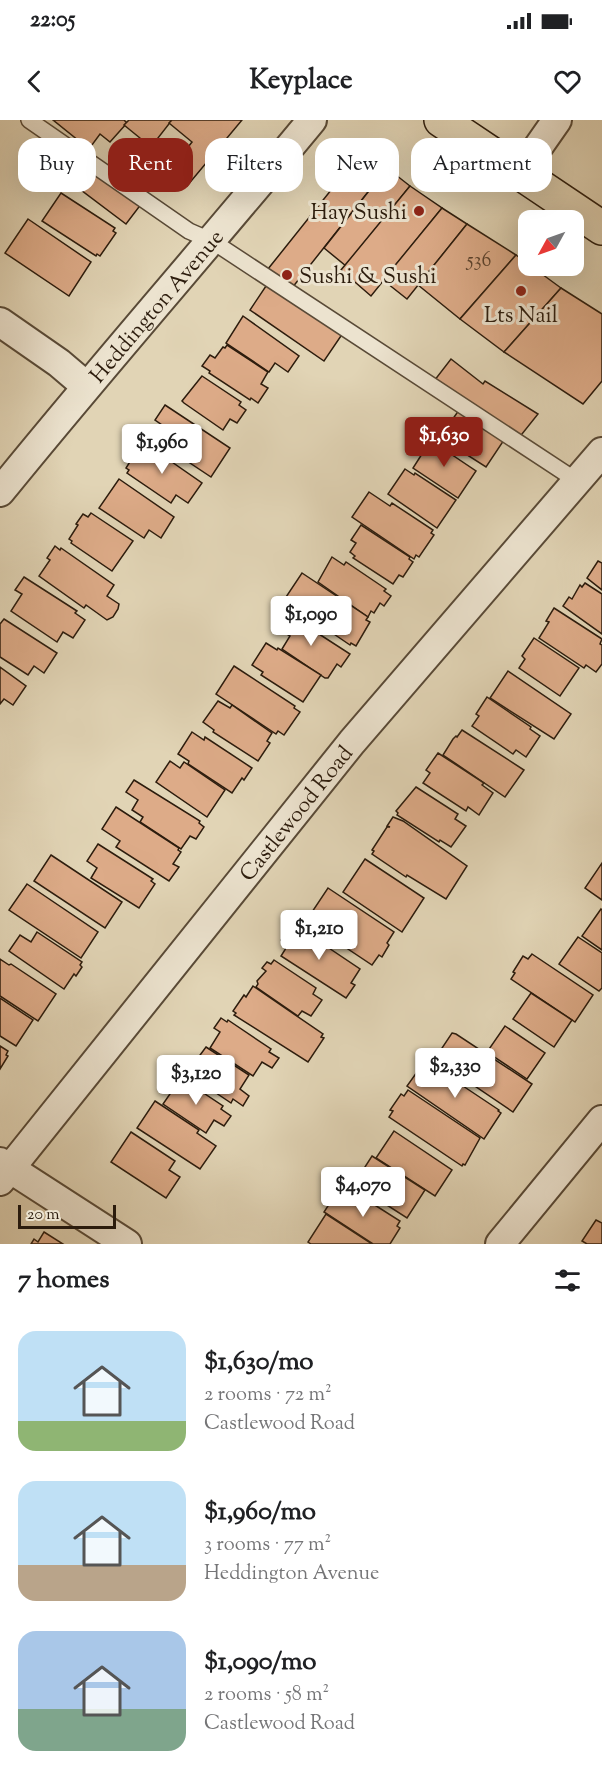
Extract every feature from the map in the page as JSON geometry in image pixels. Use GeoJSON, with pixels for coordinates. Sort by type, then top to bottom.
{"type":"FeatureCollection","features":[{"type":"Feature","properties":{"kind":"main road"},"geometry":{"type":"LineString","coordinates":[[441,120],[468,138]]}},
{"type":"Feature","properties":{"kind":"main road"},"geometry":{"type":"LineString","coordinates":[[548,192],[602,228]]}},
{"type":"Feature","properties":{"kind":"street","name":"Heddington Avenue"},"geometry":{"type":"LineString","coordinates":[[0,492],[86,386],[212,241],[312,120]]}},
{"type":"Feature","properties":{"kind":"street"},"geometry":{"type":"LineString","coordinates":[[544,138],[557,120]]}},
{"type":"Feature","properties":{"kind":"street"},"geometry":{"type":"LineString","coordinates":[[0,322],[59,363],[86,386]]}},
{"type":"Feature","properties":{"kind":"street","name":"Castlewood Road"},"geometry":{"type":"LineString","coordinates":[[3,1170],[352,742],[602,452]]}},
{"type":"Feature","properties":{"kind":"street"},"geometry":{"type":"LineString","coordinates":[[500,1244],[602,1120]]}},
{"type":"Feature","properties":{"kind":"street"},"geometry":{"type":"LineString","coordinates":[[3,1170],[127,1244]]}},
{"type":"Feature","properties":{"kind":"lane"},"geometry":{"type":"LineString","coordinates":[[30,120],[189,231],[212,241],[577,481]]}},
{"type":"Feature","properties":{"kind":"building"},"geometry":{"type":"Polygon","coordinates":[[[53,120],[124,120],[127,123],[114,138],[108,138],[108,140],[100,134],[96,139],[75,138],[53,120]]]}},
{"type":"Feature","properties":{"kind":"building"},"geometry":{"type":"Polygon","coordinates":[[[129,120],[172,120],[158,138],[140,138],[124,125],[129,120]]]}},
{"type":"Feature","properties":{"kind":"building"},"geometry":{"type":"Polygon","coordinates":[[[172,120],[242,120],[227,138],[205,138],[205,164],[193,179],[193,138],[187,138],[169,123],[172,120]]]}},
{"type":"Feature","properties":{"kind":"building"},"geometry":{"type":"Polygon","coordinates":[[[96,170],[108,178],[108,192],[127,192],[142,203],[126,224],[84,192],[96,192],[96,170]]]}},
{"type":"Feature","properties":{"kind":"building"},"geometry":{"type":"Polygon","coordinates":[[[399,177],[410,186],[346,266],[324,248],[368,192],[399,192],[399,177]]]}},
{"type":"Feature","properties":{"kind":"building"},"geometry":{"type":"Polygon","coordinates":[[[410,186],[411,192],[419,192],[442,208],[371,296],[341,270],[410,186]]]}},
{"type":"Feature","properties":{"kind":"building"},"geometry":{"type":"Polygon","coordinates":[[[329,192],[368,192],[292,288],[268,269],[329,192]]]}},
{"type":"Feature","properties":{"kind":"building"},"geometry":{"type":"Polygon","coordinates":[[[61,193],[115,228],[113,231],[116,233],[100,256],[97,254],[96,256],[42,221],[61,193]]]}},
{"type":"Feature","properties":{"kind":"building"},"geometry":{"type":"Polygon","coordinates":[[[442,208],[467,224],[407,299],[383,280],[442,208]]]}},
{"type":"Feature","properties":{"kind":"building"},"geometry":{"type":"Polygon","coordinates":[[[28,219],[91,262],[69,296],[5,253],[28,219]]]}},
{"type":"Feature","properties":{"kind":"building"},"geometry":{"type":"Polygon","coordinates":[[[467,224],[516,255],[460,319],[418,285],[467,224]]]}},
{"type":"Feature","properties":{"kind":"building"},"geometry":{"type":"Polygon","coordinates":[[[516,255],[518,256],[518,276],[545,276],[561,288],[504,352],[460,319],[516,255]]]}},
{"type":"Feature","properties":{"kind":"building"},"geometry":{"type":"Polygon","coordinates":[[[268,283],[343,333],[324,361],[250,310],[268,283]]]}},
{"type":"Feature","properties":{"kind":"building"},"geometry":{"type":"Polygon","coordinates":[[[561,288],[602,314],[602,381],[583,404],[504,352],[561,288]]]}},
{"type":"Feature","properties":{"kind":"building"},"geometry":{"type":"Polygon","coordinates":[[[243,316],[299,356],[288,372],[275,363],[269,372],[226,343],[243,316]]]}},
{"type":"Feature","properties":{"kind":"building"},"geometry":{"type":"Polygon","coordinates":[[[227,345],[268,372],[261,384],[268,388],[258,403],[209,373],[210,371],[202,366],[210,355],[215,358],[227,345]]]}},
{"type":"Feature","properties":{"kind":"building"},"geometry":{"type":"Polygon","coordinates":[[[451,359],[483,384],[485,381],[538,414],[518,439],[434,381],[451,359]]]}},
{"type":"Feature","properties":{"kind":"building"},"geometry":{"type":"Polygon","coordinates":[[[202,376],[241,402],[239,405],[246,410],[237,423],[230,419],[223,430],[182,401],[202,376]]]}},
{"type":"Feature","properties":{"kind":"building"},"geometry":{"type":"Polygon","coordinates":[[[165,405],[230,448],[211,477],[154,439],[162,425],[155,420],[165,405]]]}},
{"type":"Feature","properties":{"kind":"building"},"geometry":{"type":"Polygon","coordinates":[[[459,410],[504,440],[486,467],[436,435],[446,421],[450,423],[459,410]]]}},
{"type":"Feature","properties":{"kind":"building"},"geometry":{"type":"Polygon","coordinates":[[[427,438],[476,471],[458,498],[413,468],[422,454],[418,452],[427,438]]]}},
{"type":"Feature","properties":{"kind":"building"},"geometry":{"type":"Polygon","coordinates":[[[141,444],[145,446],[146,444],[202,483],[188,503],[176,495],[171,503],[127,473],[129,470],[126,468],[141,444]]]}},
{"type":"Feature","properties":{"kind":"building"},"geometry":{"type":"Polygon","coordinates":[[[405,469],[456,500],[437,528],[388,494],[405,469]]]}},
{"type":"Feature","properties":{"kind":"building"},"geometry":{"type":"Polygon","coordinates":[[[119,479],[174,517],[161,538],[149,530],[144,538],[99,508],[119,479]]]}},
{"type":"Feature","properties":{"kind":"building"},"geometry":{"type":"Polygon","coordinates":[[[369,492],[390,506],[392,503],[433,530],[431,533],[434,535],[419,557],[416,555],[414,559],[352,517],[369,492]]]}},
{"type":"Feature","properties":{"kind":"building"},"geometry":{"type":"Polygon","coordinates":[[[91,513],[133,541],[112,571],[71,543],[69,539],[83,514],[88,517],[91,513]]]}},
{"type":"Feature","properties":{"kind":"building"},"geometry":{"type":"Polygon","coordinates":[[[361,525],[410,557],[409,559],[413,562],[403,577],[399,575],[393,584],[353,558],[355,556],[350,552],[356,543],[351,540],[361,525]]]}},
{"type":"Feature","properties":{"kind":"building"},"geometry":{"type":"Polygon","coordinates":[[[55,546],[114,585],[107,596],[119,604],[113,617],[107,620],[86,605],[84,608],[39,576],[50,560],[47,558],[55,546]]]}},
{"type":"Feature","properties":{"kind":"building"},"geometry":{"type":"Polygon","coordinates":[[[332,557],[344,565],[346,562],[386,589],[384,591],[391,596],[384,606],[380,603],[374,613],[371,611],[368,617],[318,582],[332,557]]]}},
{"type":"Feature","properties":{"kind":"building"},"geometry":{"type":"Polygon","coordinates":[[[598,561],[602,563],[602,590],[587,578],[598,561]]]}},
{"type":"Feature","properties":{"kind":"building"},"geometry":{"type":"Polygon","coordinates":[[[302,573],[368,617],[366,620],[370,622],[356,646],[351,643],[350,645],[284,600],[302,573]]]}},
{"type":"Feature","properties":{"kind":"building"},"geometry":{"type":"Polygon","coordinates":[[[24,577],[77,611],[75,613],[85,620],[73,638],[63,632],[57,642],[11,611],[22,594],[15,590],[24,577]]]}},
{"type":"Feature","properties":{"kind":"building"},"geometry":{"type":"Polygon","coordinates":[[[585,583],[602,594],[602,634],[563,606],[569,597],[572,599],[580,585],[582,587],[585,583]]]}},
{"type":"Feature","properties":{"kind":"building"},"geometry":{"type":"Polygon","coordinates":[[[554,608],[602,639],[600,644],[602,645],[602,664],[596,672],[586,665],[584,668],[539,638],[554,608]]]}},
{"type":"Feature","properties":{"kind":"building"},"geometry":{"type":"Polygon","coordinates":[[[285,612],[350,654],[341,667],[337,664],[328,678],[282,649],[290,636],[276,627],[285,612]]]}},
{"type":"Feature","properties":{"kind":"building"},"geometry":{"type":"Polygon","coordinates":[[[4,619],[57,653],[44,673],[34,666],[28,675],[0,657],[0,624],[4,619]]]}},
{"type":"Feature","properties":{"kind":"building"},"geometry":{"type":"Polygon","coordinates":[[[534,638],[579,668],[560,696],[519,668],[525,659],[522,656],[534,638]]]}},
{"type":"Feature","properties":{"kind":"building"},"geometry":{"type":"Polygon","coordinates":[[[266,643],[321,675],[303,702],[261,675],[263,672],[252,665],[266,643]]]}},
{"type":"Feature","properties":{"kind":"building"},"geometry":{"type":"Polygon","coordinates":[[[234,666],[295,706],[294,708],[300,712],[284,735],[278,731],[276,734],[216,694],[234,666]]]}},
{"type":"Feature","properties":{"kind":"building"},"geometry":{"type":"Polygon","coordinates":[[[0,667],[26,686],[13,705],[4,699],[0,704],[0,667]]]}},
{"type":"Feature","properties":{"kind":"building"},"geometry":{"type":"Polygon","coordinates":[[[508,671],[571,714],[554,739],[490,698],[508,671]]]}},
{"type":"Feature","properties":{"kind":"building"},"geometry":{"type":"Polygon","coordinates":[[[487,697],[531,727],[530,729],[540,736],[526,757],[516,750],[513,754],[472,726],[479,716],[476,714],[487,697]]]}},
{"type":"Feature","properties":{"kind":"building"},"geometry":{"type":"Polygon","coordinates":[[[218,701],[230,708],[232,705],[272,733],[267,741],[270,743],[258,761],[213,732],[214,730],[203,722],[218,701]]]}},
{"type":"Feature","properties":{"kind":"building"},"geometry":{"type":"Polygon","coordinates":[[[462,730],[524,770],[505,797],[443,755],[462,730]]]}},
{"type":"Feature","properties":{"kind":"building"},"geometry":{"type":"Polygon","coordinates":[[[192,732],[204,740],[205,737],[252,768],[232,793],[188,764],[189,761],[178,754],[192,732]]]}},
{"type":"Feature","properties":{"kind":"building"},"geometry":{"type":"Polygon","coordinates":[[[438,753],[484,783],[482,785],[493,793],[479,815],[468,807],[466,811],[423,783],[430,773],[426,770],[438,753]]]}},
{"type":"Feature","properties":{"kind":"building"},"geometry":{"type":"Polygon","coordinates":[[[170,761],[180,768],[184,762],[225,790],[207,817],[156,782],[170,761]]]}},
{"type":"Feature","properties":{"kind":"building"},"geometry":{"type":"Polygon","coordinates":[[[134,780],[200,821],[199,823],[204,827],[196,839],[190,836],[181,849],[140,822],[143,817],[132,810],[138,800],[126,792],[134,780]]]}},
{"type":"Feature","properties":{"kind":"building"},"geometry":{"type":"Polygon","coordinates":[[[416,787],[458,814],[455,819],[466,826],[451,847],[440,840],[439,842],[397,815],[396,811],[416,787]]]}},
{"type":"Feature","properties":{"kind":"building"},"geometry":{"type":"Polygon","coordinates":[[[116,807],[179,848],[181,852],[173,864],[179,867],[169,881],[116,847],[120,841],[102,829],[116,807]]]}},
{"type":"Feature","properties":{"kind":"building"},"geometry":{"type":"Polygon","coordinates":[[[393,817],[403,821],[467,866],[446,899],[407,875],[406,877],[372,854],[374,851],[372,850],[387,827],[390,827],[387,826],[393,817]]]}},
{"type":"Feature","properties":{"kind":"building"},"geometry":{"type":"Polygon","coordinates":[[[98,844],[153,879],[151,881],[155,884],[139,908],[91,878],[97,868],[87,861],[98,844]]]}},
{"type":"Feature","properties":{"kind":"building"},"geometry":{"type":"Polygon","coordinates":[[[51,855],[122,902],[105,928],[34,881],[51,855]]]}},
{"type":"Feature","properties":{"kind":"building"},"geometry":{"type":"Polygon","coordinates":[[[365,859],[424,898],[402,932],[343,892],[365,859]]]}},
{"type":"Feature","properties":{"kind":"building"},"geometry":{"type":"Polygon","coordinates":[[[602,863],[602,900],[585,888],[602,863]]]}},
{"type":"Feature","properties":{"kind":"building"},"geometry":{"type":"Polygon","coordinates":[[[27,884],[98,932],[81,958],[9,910],[27,884]]]}},
{"type":"Feature","properties":{"kind":"building"},"geometry":{"type":"Polygon","coordinates":[[[328,888],[394,932],[382,957],[379,955],[372,965],[306,921],[328,888]]]}},
{"type":"Feature","properties":{"kind":"building"},"geometry":{"type":"Polygon","coordinates":[[[602,910],[602,950],[582,936],[602,910]]]}},
{"type":"Feature","properties":{"kind":"building"},"geometry":{"type":"Polygon","coordinates":[[[291,925],[360,969],[351,983],[355,985],[346,998],[281,956],[288,945],[281,940],[291,925]]]}},
{"type":"Feature","properties":{"kind":"building"},"geometry":{"type":"Polygon","coordinates":[[[37,932],[82,962],[80,965],[82,967],[76,976],[74,974],[64,989],[9,951],[20,935],[31,942],[37,932]]]}},
{"type":"Feature","properties":{"kind":"building"},"geometry":{"type":"Polygon","coordinates":[[[578,937],[602,953],[602,988],[599,991],[559,964],[578,937]]]}},
{"type":"Feature","properties":{"kind":"building"},"geometry":{"type":"Polygon","coordinates":[[[532,954],[593,995],[575,1022],[511,979],[523,956],[528,959],[532,954]]]}},
{"type":"Feature","properties":{"kind":"building"},"geometry":{"type":"Polygon","coordinates":[[[0,959],[56,994],[38,1021],[0,996],[0,959]]]}},
{"type":"Feature","properties":{"kind":"building"},"geometry":{"type":"Polygon","coordinates":[[[274,960],[316,988],[313,994],[322,1000],[311,1016],[302,1011],[298,1016],[256,987],[257,981],[266,971],[262,968],[267,962],[271,964],[274,960]]]}},
{"type":"Feature","properties":{"kind":"building"},"geometry":{"type":"Polygon","coordinates":[[[253,986],[323,1034],[321,1037],[324,1038],[308,1062],[234,1015],[236,1013],[233,1011],[253,986]]]}},
{"type":"Feature","properties":{"kind":"building"},"geometry":{"type":"Polygon","coordinates":[[[531,993],[572,1020],[554,1047],[513,1019],[531,993]]]}},
{"type":"Feature","properties":{"kind":"building"},"geometry":{"type":"Polygon","coordinates":[[[0,998],[33,1020],[16,1046],[0,1036],[0,998]]]}},
{"type":"Feature","properties":{"kind":"building"},"geometry":{"type":"Polygon","coordinates":[[[221,1018],[227,1022],[228,1020],[271,1049],[269,1052],[279,1058],[272,1068],[262,1062],[253,1076],[210,1048],[220,1032],[214,1028],[221,1018]]]}},
{"type":"Feature","properties":{"kind":"building"},"geometry":{"type":"Polygon","coordinates":[[[505,1026],[545,1053],[527,1079],[487,1052],[505,1026]]]}},
{"type":"Feature","properties":{"kind":"building"},"geometry":{"type":"Polygon","coordinates":[[[452,1033],[532,1084],[513,1112],[435,1059],[442,1049],[446,1051],[442,1048],[452,1033]]]}},
{"type":"Feature","properties":{"kind":"building"},"geometry":{"type":"Polygon","coordinates":[[[0,1046],[8,1051],[6,1055],[8,1056],[0,1069],[0,1046]]]}},
{"type":"Feature","properties":{"kind":"building"},"geometry":{"type":"Polygon","coordinates":[[[206,1047],[249,1075],[240,1089],[249,1096],[243,1106],[233,1099],[231,1103],[188,1074],[206,1047]]]}},
{"type":"Feature","properties":{"kind":"building"},"geometry":{"type":"Polygon","coordinates":[[[424,1060],[499,1110],[501,1113],[484,1139],[407,1086],[417,1072],[421,1073],[417,1071],[424,1060]]]}},
{"type":"Feature","properties":{"kind":"building"},"geometry":{"type":"Polygon","coordinates":[[[181,1078],[223,1106],[221,1109],[231,1116],[224,1126],[214,1120],[206,1133],[163,1104],[181,1078]]]}},
{"type":"Feature","properties":{"kind":"building"},"geometry":{"type":"Polygon","coordinates":[[[408,1090],[480,1138],[465,1165],[462,1166],[389,1117],[393,1111],[390,1110],[401,1094],[404,1096],[408,1090]]]}},
{"type":"Feature","properties":{"kind":"building"},"geometry":{"type":"Polygon","coordinates":[[[155,1101],[199,1130],[197,1133],[216,1146],[200,1169],[137,1128],[155,1101]]]}},
{"type":"Feature","properties":{"kind":"building"},"geometry":{"type":"Polygon","coordinates":[[[394,1131],[452,1170],[435,1196],[376,1158],[394,1131]]]}},
{"type":"Feature","properties":{"kind":"building"},"geometry":{"type":"Polygon","coordinates":[[[131,1132],[175,1161],[169,1170],[180,1177],[166,1198],[111,1162],[131,1132]]]}},
{"type":"Feature","properties":{"kind":"building"},"geometry":{"type":"Polygon","coordinates":[[[372,1156],[425,1190],[407,1218],[354,1184],[372,1156]]]}},
{"type":"Feature","properties":{"kind":"building"},"geometry":{"type":"Polygon","coordinates":[[[348,1188],[400,1221],[397,1226],[400,1228],[390,1244],[373,1244],[324,1212],[337,1192],[342,1195],[348,1188]]]}},
{"type":"Feature","properties":{"kind":"building"},"geometry":{"type":"Polygon","coordinates":[[[326,1214],[372,1244],[311,1244],[308,1242],[326,1214]]]}},
{"type":"Feature","properties":{"kind":"building"},"geometry":{"type":"Polygon","coordinates":[[[596,1220],[602,1223],[602,1244],[587,1244],[582,1241],[596,1220]]]}},
{"type":"Feature","properties":{"kind":"building"},"geometry":{"type":"Polygon","coordinates":[[[44,1232],[63,1244],[31,1244],[34,1239],[38,1242],[44,1232]]]}},
{"type":"Feature","properties":{"kind":"place","name":"Hay Sushi"},"geometry":{"type":"Point","coordinates":[419,211]}},
{"type":"Feature","properties":{"kind":"place","name":"Sushi & Sushi"},"geometry":{"type":"Point","coordinates":[287,275]}},
{"type":"Feature","properties":{"kind":"place","name":"Lts Nail"},"geometry":{"type":"Point","coordinates":[521,291]}}]}
